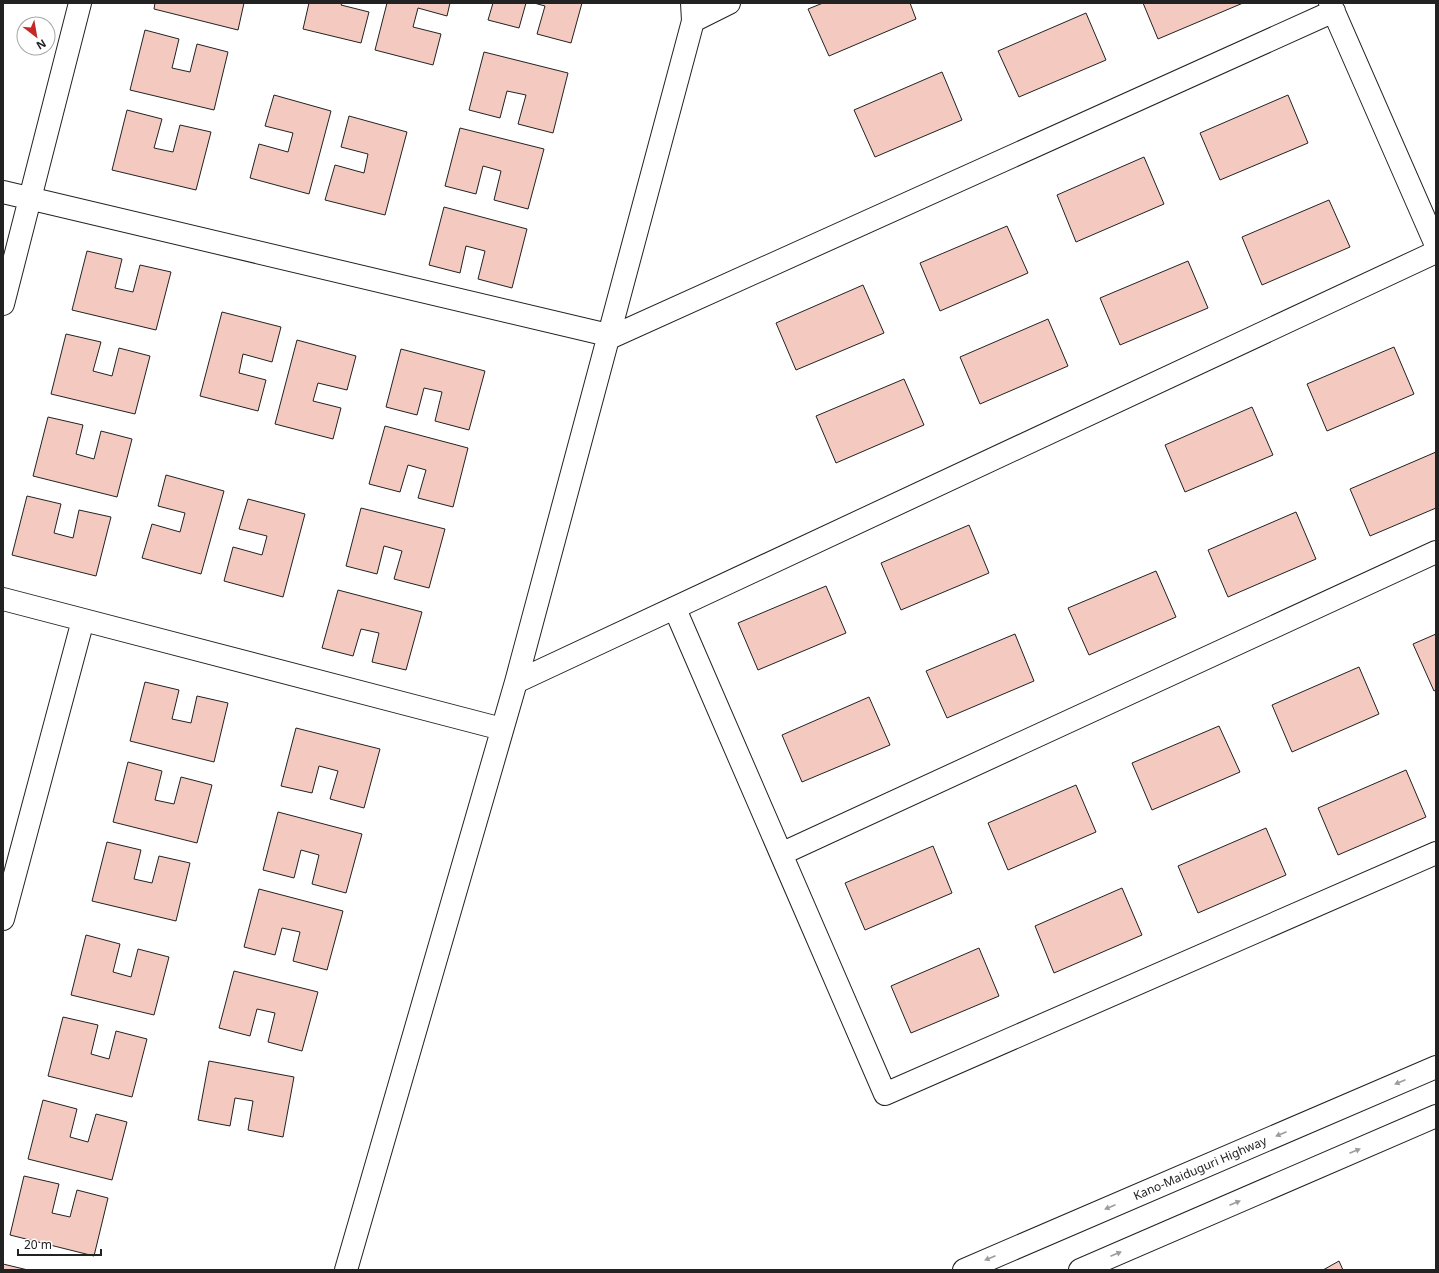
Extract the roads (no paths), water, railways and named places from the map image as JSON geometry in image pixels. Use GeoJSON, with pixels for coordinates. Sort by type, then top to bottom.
{"type":"FeatureCollection","features":[{"type":"Feature","properties":{"kind":"main road"},"geometry":{"type":"LineString","coordinates":[[3,304],[80,3]]}},
{"type":"Feature","properties":{"kind":"main road"},"geometry":{"type":"LineString","coordinates":[[346,1270],[516,682],[693,12],[729,3]]}},
{"type":"Feature","properties":{"kind":"main road"},"geometry":{"type":"LineString","coordinates":[[3,192],[608,337],[1332,7],[1436,245]]}},
{"type":"Feature","properties":{"kind":"main road"},"geometry":{"type":"LineString","coordinates":[[516,682],[1436,252]]}},
{"type":"Feature","properties":{"kind":"main road"},"geometry":{"type":"LineString","coordinates":[[781,854],[1436,552]]}},
{"type":"Feature","properties":{"kind":"main road"},"geometry":{"type":"LineString","coordinates":[[3,599],[502,729]]}},
{"type":"Feature","properties":{"kind":"main road"},"geometry":{"type":"LineString","coordinates":[[675,609],[885,1094],[1436,853]]}},
{"type":"Feature","properties":{"kind":"main road"},"geometry":{"type":"LineString","coordinates":[[3,919],[83,620]]}},
{"type":"Feature","properties":{"kind":"main road","name":"Kano-Maiduguri Highway"},"geometry":{"type":"LineString","coordinates":[[964,1270],[1436,1067]]}},
{"type":"Feature","properties":{"kind":"main road"},"geometry":{"type":"LineString","coordinates":[[1080,1270],[1436,1116]]}}]}
